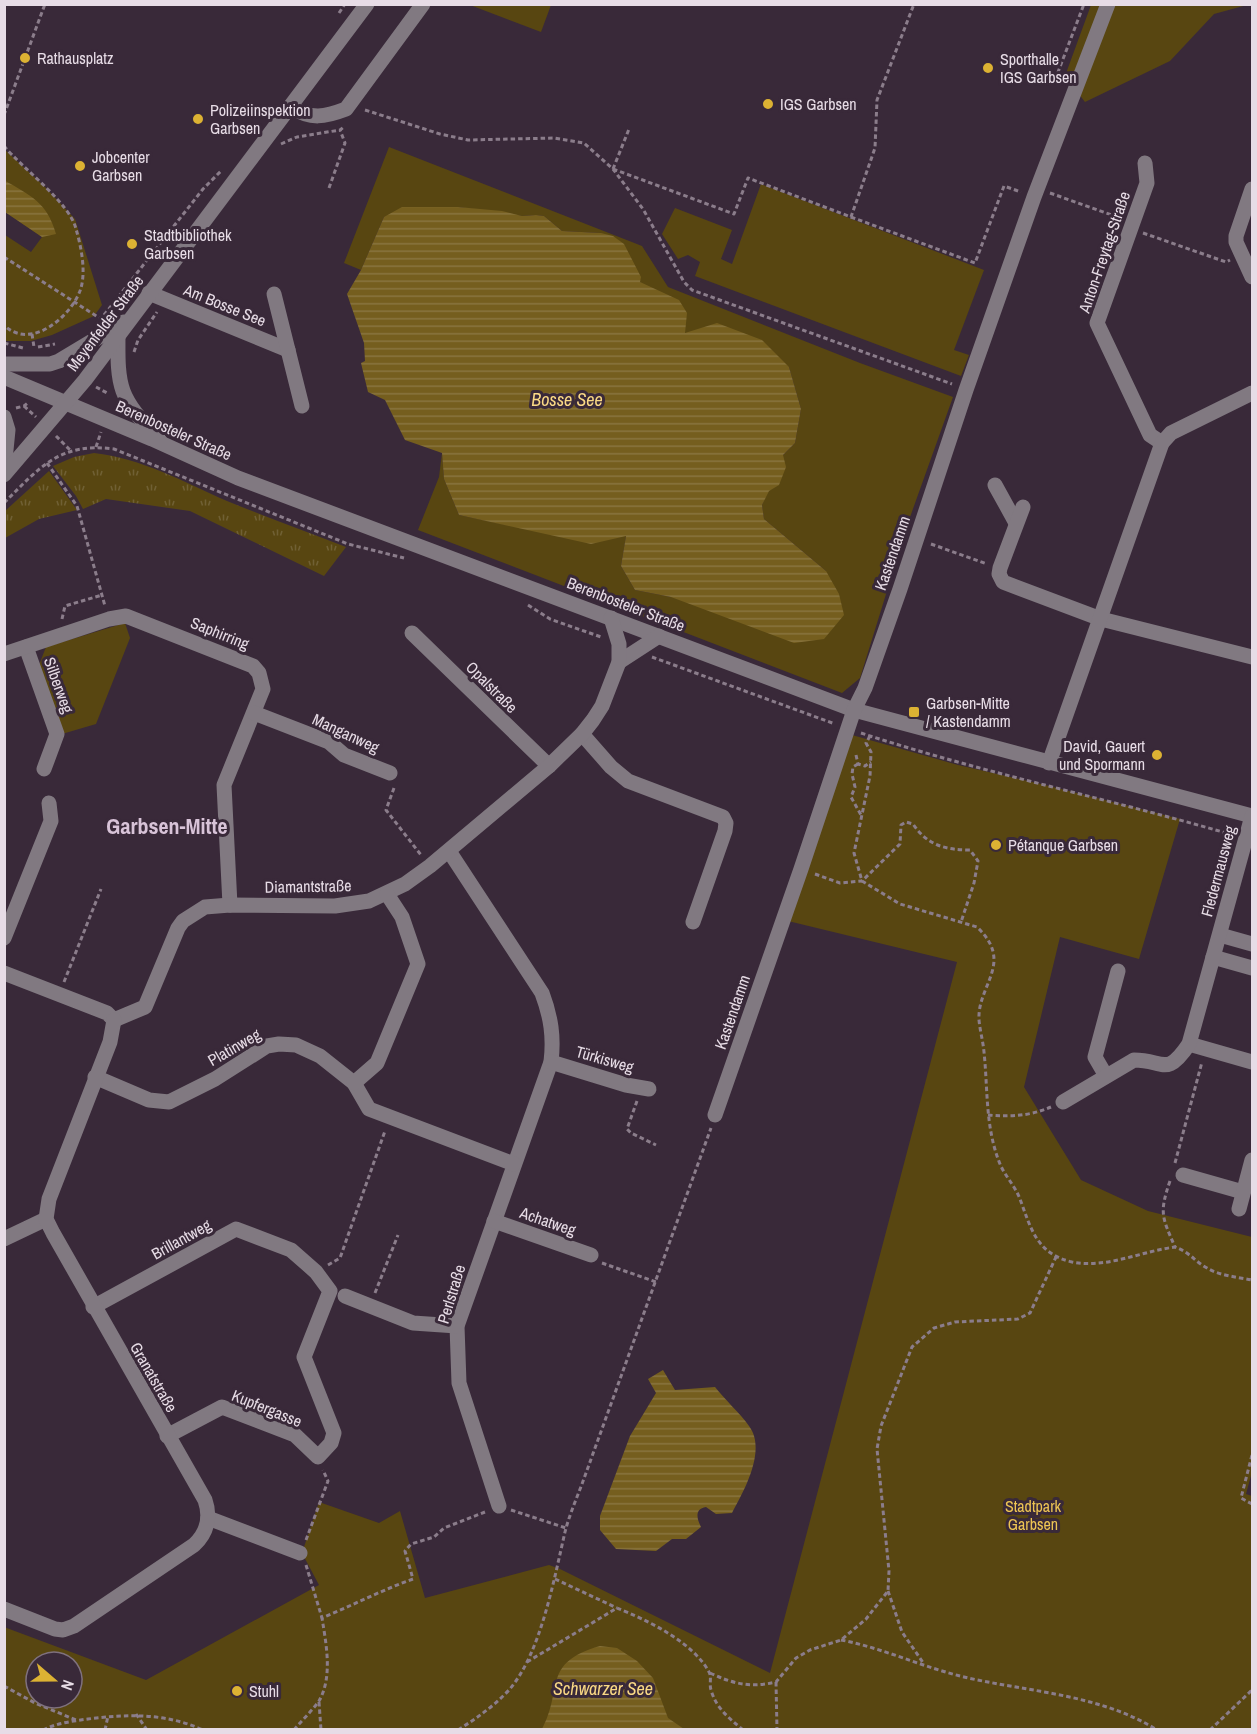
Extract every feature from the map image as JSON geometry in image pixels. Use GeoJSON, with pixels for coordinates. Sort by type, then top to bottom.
{"type":"FeatureCollection","features":[{"type":"Feature","properties":{"kind":"street","name":"Meyenfelder Straße"},"geometry":{"type":"LineString","coordinates":[[4,475],[66,403],[368,4]]}},
{"type":"Feature","properties":{"kind":"street"},"geometry":{"type":"LineString","coordinates":[[291,107],[303,115],[320,116],[328,116],[346,109],[423,4]]}},
{"type":"Feature","properties":{"kind":"street","name":"Kastendamm"},"geometry":{"type":"LineString","coordinates":[[715,1115],[1035,193],[1108,4]]}},
{"type":"Feature","properties":{"kind":"street","name":"Anton-Freytag-Straße"},"geometry":{"type":"LineString","coordinates":[[1145,163],[1147,183],[1097,323],[1150,435],[1162,443]]}},
{"type":"Feature","properties":{"kind":"street"},"geometry":{"type":"LineString","coordinates":[[1252,189],[1236,236],[1236,242],[1252,277]]}},
{"type":"Feature","properties":{"kind":"street","name":"Am Bosse See"},"geometry":{"type":"LineString","coordinates":[[149,293],[288,350]]}},
{"type":"Feature","properties":{"kind":"street","name":"Am Bosse See"},"geometry":{"type":"LineString","coordinates":[[273,294],[302,406]]}},
{"type":"Feature","properties":{"kind":"street"},"geometry":{"type":"LineString","coordinates":[[4,364],[50,364],[59,361],[130,319]]}},
{"type":"Feature","properties":{"kind":"street"},"geometry":{"type":"LineString","coordinates":[[118,335],[118,367],[123,391],[138,415],[162,443]]}},
{"type":"Feature","properties":{"kind":"street","name":"Berenbosteler Straße"},"geometry":{"type":"LineString","coordinates":[[4,377],[162,443],[238,478],[854,710],[1252,816]]}},
{"type":"Feature","properties":{"kind":"street"},"geometry":{"type":"LineString","coordinates":[[1049,763],[1162,443],[1171,433],[1252,393]]}},
{"type":"Feature","properties":{"kind":"street"},"geometry":{"type":"LineString","coordinates":[[4,417],[8,430],[4,470]]}},
{"type":"Feature","properties":{"kind":"street"},"geometry":{"type":"LineString","coordinates":[[995,485],[1016,523]]}},
{"type":"Feature","properties":{"kind":"street"},"geometry":{"type":"LineString","coordinates":[[1023,507],[1000,568],[999,574],[1003,582],[1101,619],[1252,657]]}},
{"type":"Feature","properties":{"kind":"street","name":"Saphirring"},"geometry":{"type":"LineString","coordinates":[[4,654],[120,616],[132,617],[254,666],[259,673],[263,689],[254,713],[246,726],[224,785],[230,905]]}},
{"type":"Feature","properties":{"kind":"street","name":"Diamantstraße"},"geometry":{"type":"LineString","coordinates":[[114,1020],[145,1007],[172,940],[183,921],[205,907],[230,905],[335,906],[369,901],[405,884],[449,851],[549,766],[582,734],[602,706],[619,662],[618,644],[611,618]]}},
{"type":"Feature","properties":{"kind":"street","name":"Opalstraße"},"geometry":{"type":"LineString","coordinates":[[412,633],[549,766]]}},
{"type":"Feature","properties":{"kind":"street"},"geometry":{"type":"LineString","coordinates":[[619,662],[659,636]]}},
{"type":"Feature","properties":{"kind":"street","name":"Silberweg"},"geometry":{"type":"LineString","coordinates":[[26,647],[57,734],[44,769]]}},
{"type":"Feature","properties":{"kind":"street","name":"Manganweg"},"geometry":{"type":"LineString","coordinates":[[254,713],[329,742],[344,755],[390,773]]}},
{"type":"Feature","properties":{"kind":"street"},"geometry":{"type":"LineString","coordinates":[[582,734],[611,767],[628,781],[723,817],[726,824],[725,831],[693,922]]}},
{"type":"Feature","properties":{"kind":"street"},"geometry":{"type":"LineString","coordinates":[[4,938],[51,821],[49,803]]}},
{"type":"Feature","properties":{"kind":"street","name":"Fledermausweg"},"geometry":{"type":"LineString","coordinates":[[1063,1102],[1134,1060],[1164,1066],[1171,1064],[1189,1044],[1252,816]]}},
{"type":"Feature","properties":{"kind":"street","name":"Perlstraße"},"geometry":{"type":"LineString","coordinates":[[449,851],[542,993],[550,1013],[554,1040],[551,1062],[457,1326],[459,1383],[500,1506]]}},
{"type":"Feature","properties":{"kind":"street"},"geometry":{"type":"LineString","coordinates":[[387,894],[402,917],[418,964],[377,1064],[354,1083],[369,1109],[514,1164]]}},
{"type":"Feature","properties":{"kind":"street","name":"Fledermausweg"},"geometry":{"type":"LineString","coordinates":[[1220,935],[1252,944]]}},
{"type":"Feature","properties":{"kind":"street"},"geometry":{"type":"LineString","coordinates":[[1213,957],[1252,968]]}},
{"type":"Feature","properties":{"kind":"street"},"geometry":{"type":"LineString","coordinates":[[1106,1076],[1095,1057],[1118,971]]}},
{"type":"Feature","properties":{"kind":"street"},"geometry":{"type":"LineString","coordinates":[[4,973],[107,1012],[114,1020],[110,1042],[49,1199],[46,1219],[4,1239]]}},
{"type":"Feature","properties":{"kind":"street","name":"Platinweg"},"geometry":{"type":"LineString","coordinates":[[95,1077],[149,1100],[168,1102],[215,1079],[267,1046],[279,1044],[296,1045],[320,1056],[354,1083]]}},
{"type":"Feature","properties":{"kind":"street"},"geometry":{"type":"LineString","coordinates":[[1189,1044],[1252,1062]]}},
{"type":"Feature","properties":{"kind":"street","name":"Türkisweg"},"geometry":{"type":"LineString","coordinates":[[551,1062],[626,1085],[645,1088]]}},
{"type":"Feature","properties":{"kind":"street"},"geometry":{"type":"LineString","coordinates":[[1239,1209],[1252,1160]]}},
{"type":"Feature","properties":{"kind":"street"},"geometry":{"type":"LineString","coordinates":[[1183,1175],[1243,1192]]}},
{"type":"Feature","properties":{"kind":"street","name":"Granatstraße"},"geometry":{"type":"LineString","coordinates":[[46,1219],[93,1307],[205,1500],[208,1518]]}},
{"type":"Feature","properties":{"kind":"street","name":"Achatweg"},"geometry":{"type":"LineString","coordinates":[[494,1221],[591,1255]]}},
{"type":"Feature","properties":{"kind":"street","name":"Brillantweg"},"geometry":{"type":"LineString","coordinates":[[93,1307],[236,1229],[291,1250],[316,1272]]}},
{"type":"Feature","properties":{"kind":"street"},"geometry":{"type":"LineString","coordinates":[[316,1272],[330,1291],[304,1357],[334,1433],[332,1443],[318,1457]]}},
{"type":"Feature","properties":{"kind":"street"},"geometry":{"type":"LineString","coordinates":[[345,1296],[413,1323],[457,1326]]}},
{"type":"Feature","properties":{"kind":"street","name":"Kupfergasse"},"geometry":{"type":"LineString","coordinates":[[167,1436],[222,1407],[295,1435],[318,1457]]}},
{"type":"Feature","properties":{"kind":"street"},"geometry":{"type":"LineString","coordinates":[[4,1609],[55,1629],[63,1630],[74,1626],[194,1545],[204,1533],[208,1518],[300,1553]]}},
{"type":"Feature","properties":{"kind":"path"},"geometry":{"type":"LineString","coordinates":[[4,115],[45,4]]}},
{"type":"Feature","properties":{"kind":"path"},"geometry":{"type":"LineString","coordinates":[[338,15],[345,4]]}},
{"type":"Feature","properties":{"kind":"path"},"geometry":{"type":"LineString","coordinates":[[851,217],[875,148],[877,100],[914,4]]}},
{"type":"Feature","properties":{"kind":"path"},"geometry":{"type":"LineString","coordinates":[[1055,81],[1083,4]]}},
{"type":"Feature","properties":{"kind":"path"},"geometry":{"type":"LineString","coordinates":[[365,110],[440,134],[468,140],[554,138],[584,143],[613,169],[643,209],[684,282],[692,290],[966,390]]}},
{"type":"Feature","properties":{"kind":"path"},"geometry":{"type":"LineString","coordinates":[[613,169],[629,129]]}},
{"type":"Feature","properties":{"kind":"path"},"geometry":{"type":"LineString","coordinates":[[329,188],[345,143],[340,130]]}},
{"type":"Feature","properties":{"kind":"path"},"geometry":{"type":"LineString","coordinates":[[275,153],[287,137]]}},
{"type":"Feature","properties":{"kind":"path"},"geometry":{"type":"LineString","coordinates":[[4,146],[43,184],[76,226],[83,272],[75,304],[64,317],[32,334],[16,332],[4,325]]}},
{"type":"Feature","properties":{"kind":"path"},"geometry":{"type":"LineString","coordinates":[[94,324],[101,319],[203,189],[227,165]]}},
{"type":"Feature","properties":{"kind":"path"},"geometry":{"type":"LineString","coordinates":[[613,169],[734,214],[748,178],[975,263],[1004,186],[1119,218],[1141,232],[1226,262],[1242,254]]}},
{"type":"Feature","properties":{"kind":"path"},"geometry":{"type":"LineString","coordinates":[[4,257],[101,319]]}},
{"type":"Feature","properties":{"kind":"path"},"geometry":{"type":"LineString","coordinates":[[131,360],[138,340],[166,300]]}},
{"type":"Feature","properties":{"kind":"path"},"geometry":{"type":"LineString","coordinates":[[32,334],[34,347]]}},
{"type":"Feature","properties":{"kind":"path"},"geometry":{"type":"LineString","coordinates":[[4,343],[22,348],[61,343]]}},
{"type":"Feature","properties":{"kind":"path"},"geometry":{"type":"LineString","coordinates":[[4,503],[47,463],[70,450],[96,447],[114,449],[348,544],[409,560]]}},
{"type":"Feature","properties":{"kind":"path"},"geometry":{"type":"LineString","coordinates":[[47,463],[77,506],[109,619]]}},
{"type":"Feature","properties":{"kind":"path"},"geometry":{"type":"LineString","coordinates":[[916,539],[1000,568]]}},
{"type":"Feature","properties":{"kind":"path"},"geometry":{"type":"LineString","coordinates":[[59,635],[65,606],[102,595]]}},
{"type":"Feature","properties":{"kind":"path"},"geometry":{"type":"LineString","coordinates":[[520,600],[550,619],[618,644]]}},
{"type":"Feature","properties":{"kind":"path"},"geometry":{"type":"LineString","coordinates":[[635,650],[848,729],[968,765],[1246,838]]}},
{"type":"Feature","properties":{"kind":"path"},"geometry":{"type":"LineString","coordinates":[[861,745],[866,743],[871,736]]}},
{"type":"Feature","properties":{"kind":"path"},"geometry":{"type":"LineString","coordinates":[[862,881],[854,853],[871,761],[871,752],[866,743]]}},
{"type":"Feature","properties":{"kind":"path"},"geometry":{"type":"LineString","coordinates":[[857,750],[855,757],[858,764]]}},
{"type":"Feature","properties":{"kind":"path"},"geometry":{"type":"LineString","coordinates":[[862,816],[851,797],[855,786],[853,767],[858,764],[865,765],[871,761]]}},
{"type":"Feature","properties":{"kind":"path"},"geometry":{"type":"LineString","coordinates":[[390,773],[395,783],[386,810],[430,866]]}},
{"type":"Feature","properties":{"kind":"path"},"geometry":{"type":"LineString","coordinates":[[862,881],[900,844],[901,825],[906,822],[913,824],[931,843],[945,848],[970,850],[978,861],[974,883],[961,922]]}},
{"type":"Feature","properties":{"kind":"path"},"geometry":{"type":"LineString","coordinates":[[801,870],[840,883],[862,881],[900,904],[977,927],[986,935],[993,954],[994,966],[981,1003],[979,1019],[991,1138],[1000,1166],[1020,1197],[1036,1239],[1056,1257],[1075,1262],[1104,1262],[1175,1247],[1186,1251],[1212,1271],[1252,1280]]}},
{"type":"Feature","properties":{"kind":"path"},"geometry":{"type":"LineString","coordinates":[[60,994],[101,889]]}},
{"type":"Feature","properties":{"kind":"path"},"geometry":{"type":"LineString","coordinates":[[1175,1247],[1162,1219],[1162,1204],[1205,1049]]}},
{"type":"Feature","properties":{"kind":"path"},"geometry":{"type":"LineString","coordinates":[[645,1088],[627,1129],[630,1133],[656,1144]]}},
{"type":"Feature","properties":{"kind":"path"},"geometry":{"type":"LineString","coordinates":[[988,1115],[1004,1117],[1031,1114],[1063,1102]]}},
{"type":"Feature","properties":{"kind":"path"},"geometry":{"type":"LineString","coordinates":[[458,1730],[482,1715],[509,1689],[526,1663],[555,1579],[566,1528],[715,1115]]}},
{"type":"Feature","properties":{"kind":"path"},"geometry":{"type":"LineString","coordinates":[[316,1272],[340,1258],[390,1117]]}},
{"type":"Feature","properties":{"kind":"path"},"geometry":{"type":"LineString","coordinates":[[369,1306],[398,1235]]}},
{"type":"Feature","properties":{"kind":"path"},"geometry":{"type":"LineString","coordinates":[[591,1255],[599,1261],[656,1282]]}},
{"type":"Feature","properties":{"kind":"path"},"geometry":{"type":"LineString","coordinates":[[925,1665],[902,1632],[888,1591],[877,1449],[881,1426],[912,1347],[934,1328],[955,1322],[1018,1319],[1030,1313],[1056,1257]]}},
{"type":"Feature","properties":{"kind":"path"},"geometry":{"type":"LineString","coordinates":[[1252,1455],[1241,1498],[1252,1504]]}},
{"type":"Feature","properties":{"kind":"path"},"geometry":{"type":"LineString","coordinates":[[318,1457],[328,1481],[300,1553],[322,1618],[327,1650],[327,1673],[319,1700],[321,1730]]}},
{"type":"Feature","properties":{"kind":"path"},"geometry":{"type":"LineString","coordinates":[[322,1618],[369,1598],[376,1592],[413,1579],[405,1551],[411,1544],[434,1537],[444,1528],[500,1506],[566,1528]]}},
{"type":"Feature","properties":{"kind":"path"},"geometry":{"type":"LineString","coordinates":[[555,1579],[658,1626],[676,1638],[700,1660],[710,1673],[732,1683],[749,1686],[776,1682]]}},
{"type":"Feature","properties":{"kind":"path"},"geometry":{"type":"LineString","coordinates":[[777,1730],[776,1682],[796,1658],[810,1650],[841,1640],[866,1619],[888,1591]]}},
{"type":"Feature","properties":{"kind":"path"},"geometry":{"type":"LineString","coordinates":[[526,1663],[617,1608]]}},
{"type":"Feature","properties":{"kind":"path"},"geometry":{"type":"LineString","coordinates":[[841,1640],[869,1645],[963,1677],[1077,1699],[1136,1716],[1157,1730]]}},
{"type":"Feature","properties":{"kind":"path"},"geometry":{"type":"LineString","coordinates":[[710,1673],[711,1689],[721,1712],[743,1730]]}},
{"type":"Feature","properties":{"kind":"path"},"geometry":{"type":"LineString","coordinates":[[4,1686],[35,1703],[77,1721]]}},
{"type":"Feature","properties":{"kind":"path"},"geometry":{"type":"LineString","coordinates":[[1209,1730],[1252,1690]]}},
{"type":"Feature","properties":{"kind":"path"},"geometry":{"type":"LineString","coordinates":[[294,1730],[319,1700]]}},
{"type":"Feature","properties":{"kind":"path"},"geometry":{"type":"LineString","coordinates":[[43,1730],[77,1721],[136,1714],[189,1723],[203,1730]]}},
{"type":"Feature","properties":{"kind":"path"},"geometry":{"type":"LineString","coordinates":[[136,1714],[147,1730]]}},
{"type":"Feature","properties":{"kind":"path"},"geometry":{"type":"LineString","coordinates":[[105,1730],[108,1716]]}},
{"type":"Feature","properties":{"kind":"green space"},"geometry":{"type":"Polygon","coordinates":[[[551,4],[541,32],[470,5],[551,4]]]}},
{"type":"Feature","properties":{"kind":"green space"},"geometry":{"type":"Polygon","coordinates":[[[1091,5],[1247,5],[1214,14],[1170,61],[1085,102],[1065,76],[1091,5]]]}},
{"type":"Feature","properties":{"kind":"green space"},"geometry":{"type":"Polygon","coordinates":[[[389,147],[642,246],[668,287],[953,397],[909,520],[860,678],[842,693],[418,530],[439,477],[442,453],[444,479],[459,515],[507,525],[626,536],[621,566],[635,590],[671,597],[826,571],[764,519],[762,505],[783,455],[795,443],[801,409],[789,367],[685,333],[601,233],[562,231],[544,216],[522,216],[458,207],[431,207],[384,217],[361,270],[344,263],[389,147]]]}},
{"type":"Feature","properties":{"kind":"green space"},"geometry":{"type":"Polygon","coordinates":[[[4,149],[75,219],[102,305],[94,316],[52,335],[31,341],[5,341],[5,235],[31,252],[42,237],[5,212],[4,149]]]}},
{"type":"Feature","properties":{"kind":"green space"},"geometry":{"type":"Polygon","coordinates":[[[761,184],[984,270],[954,350],[969,355],[961,376],[695,276],[700,262],[688,255],[678,259],[662,234],[675,208],[732,230],[721,259],[732,264],[761,184]]]}},
{"type":"Feature","properties":{"kind":"green space"},"geometry":{"type":"Polygon","coordinates":[[[94,453],[145,465],[227,501],[346,547],[324,576],[190,511],[106,499],[83,509],[53,466],[74,457],[94,453]]]}},
{"type":"Feature","properties":{"kind":"green space"},"geometry":{"type":"Polygon","coordinates":[[[49,471],[77,510],[39,519],[5,538],[5,511],[49,471]]]}},
{"type":"Feature","properties":{"kind":"green space"},"geometry":{"type":"Polygon","coordinates":[[[125,623],[130,638],[96,724],[62,734],[39,665],[46,647],[125,623]]]}},
{"type":"Feature","properties":{"kind":"green space","name":"Stadtpark Garbsen"},"geometry":{"type":"Polygon","coordinates":[[[852,735],[958,765],[1180,819],[1139,959],[1060,937],[1024,1087],[1081,1180],[1148,1211],[1252,1237],[1252,1472],[1246,1494],[1252,1496],[1252,1729],[5,1729],[4,1627],[66,1650],[24,1650],[24,1710],[84,1710],[84,1657],[146,1680],[319,1585],[302,1553],[319,1502],[379,1523],[400,1511],[425,1598],[549,1565],[770,1673],[957,962],[788,921],[852,735]]]}},
{"type":"Feature","properties":{"kind":"water"},"geometry":{"type":"Polygon","coordinates":[[[4,180],[43,207],[56,234],[42,237],[5,212],[4,180]]]}},
{"type":"Feature","properties":{"kind":"water","name":"Bosse See"},"geometry":{"type":"Polygon","coordinates":[[[402,207],[458,207],[502,211],[522,216],[544,216],[562,231],[601,233],[613,236],[624,244],[641,277],[640,282],[679,300],[687,313],[685,333],[717,323],[762,340],[789,367],[801,409],[795,443],[783,455],[786,467],[779,485],[769,491],[762,505],[764,519],[826,571],[839,594],[844,615],[824,639],[794,643],[671,597],[635,590],[621,566],[626,536],[591,544],[459,515],[444,479],[442,453],[405,440],[385,400],[368,392],[361,363],[365,361],[364,343],[347,294],[361,270],[384,217],[402,207]]]}},
{"type":"Feature","properties":{"kind":"water"},"geometry":{"type":"Polygon","coordinates":[[[663,1370],[675,1390],[715,1387],[741,1416],[754,1436],[756,1447],[752,1470],[732,1513],[716,1514],[706,1507],[702,1508],[698,1512],[701,1527],[686,1539],[672,1539],[656,1551],[616,1549],[600,1530],[600,1516],[630,1436],[656,1393],[648,1379],[663,1370]]]}},
{"type":"Feature","properties":{"kind":"water","name":"Schwarzer See"},"geometry":{"type":"Polygon","coordinates":[[[600,1646],[617,1648],[637,1661],[653,1678],[668,1718],[684,1729],[542,1729],[557,1678],[562,1669],[569,1660],[600,1646]]]}},
{"type":"Feature","properties":{"kind":"place","name":"Rathausplatz"},"geometry":{"type":"Point","coordinates":[25,58]}},
{"type":"Feature","properties":{"kind":"place","name":"Sporthalle IGS Garbsen"},"geometry":{"type":"Point","coordinates":[988,68]}},
{"type":"Feature","properties":{"kind":"place","name":"IGS Garbsen"},"geometry":{"type":"Point","coordinates":[768,104]}},
{"type":"Feature","properties":{"kind":"place","name":"Polizeiinspektion Garbsen"},"geometry":{"type":"Point","coordinates":[198,119]}},
{"type":"Feature","properties":{"kind":"place","name":"Jobcenter Garbsen"},"geometry":{"type":"Point","coordinates":[80,166]}},
{"type":"Feature","properties":{"kind":"place","name":"Stadtbibliothek Garbsen"},"geometry":{"type":"Point","coordinates":[132,244]}},
{"type":"Feature","properties":{"kind":"place","name":"Garbsen-Mitte / Kastendamm"},"geometry":{"type":"Point","coordinates":[914,712]}},
{"type":"Feature","properties":{"kind":"place","name":"David, Gauert und Spormann"},"geometry":{"type":"Point","coordinates":[1157,755]}},
{"type":"Feature","properties":{"kind":"place","name":"Pétanque Garbsen"},"geometry":{"type":"Point","coordinates":[996,845]}},
{"type":"Feature","properties":{"kind":"place","name":"Stuhl"},"geometry":{"type":"Point","coordinates":[237,1691]}},
{"type":"Feature","properties":{"kind":"district","name":"Garbsen-Mitte"},"geometry":{"type":"Point","coordinates":[167,826]}}]}
